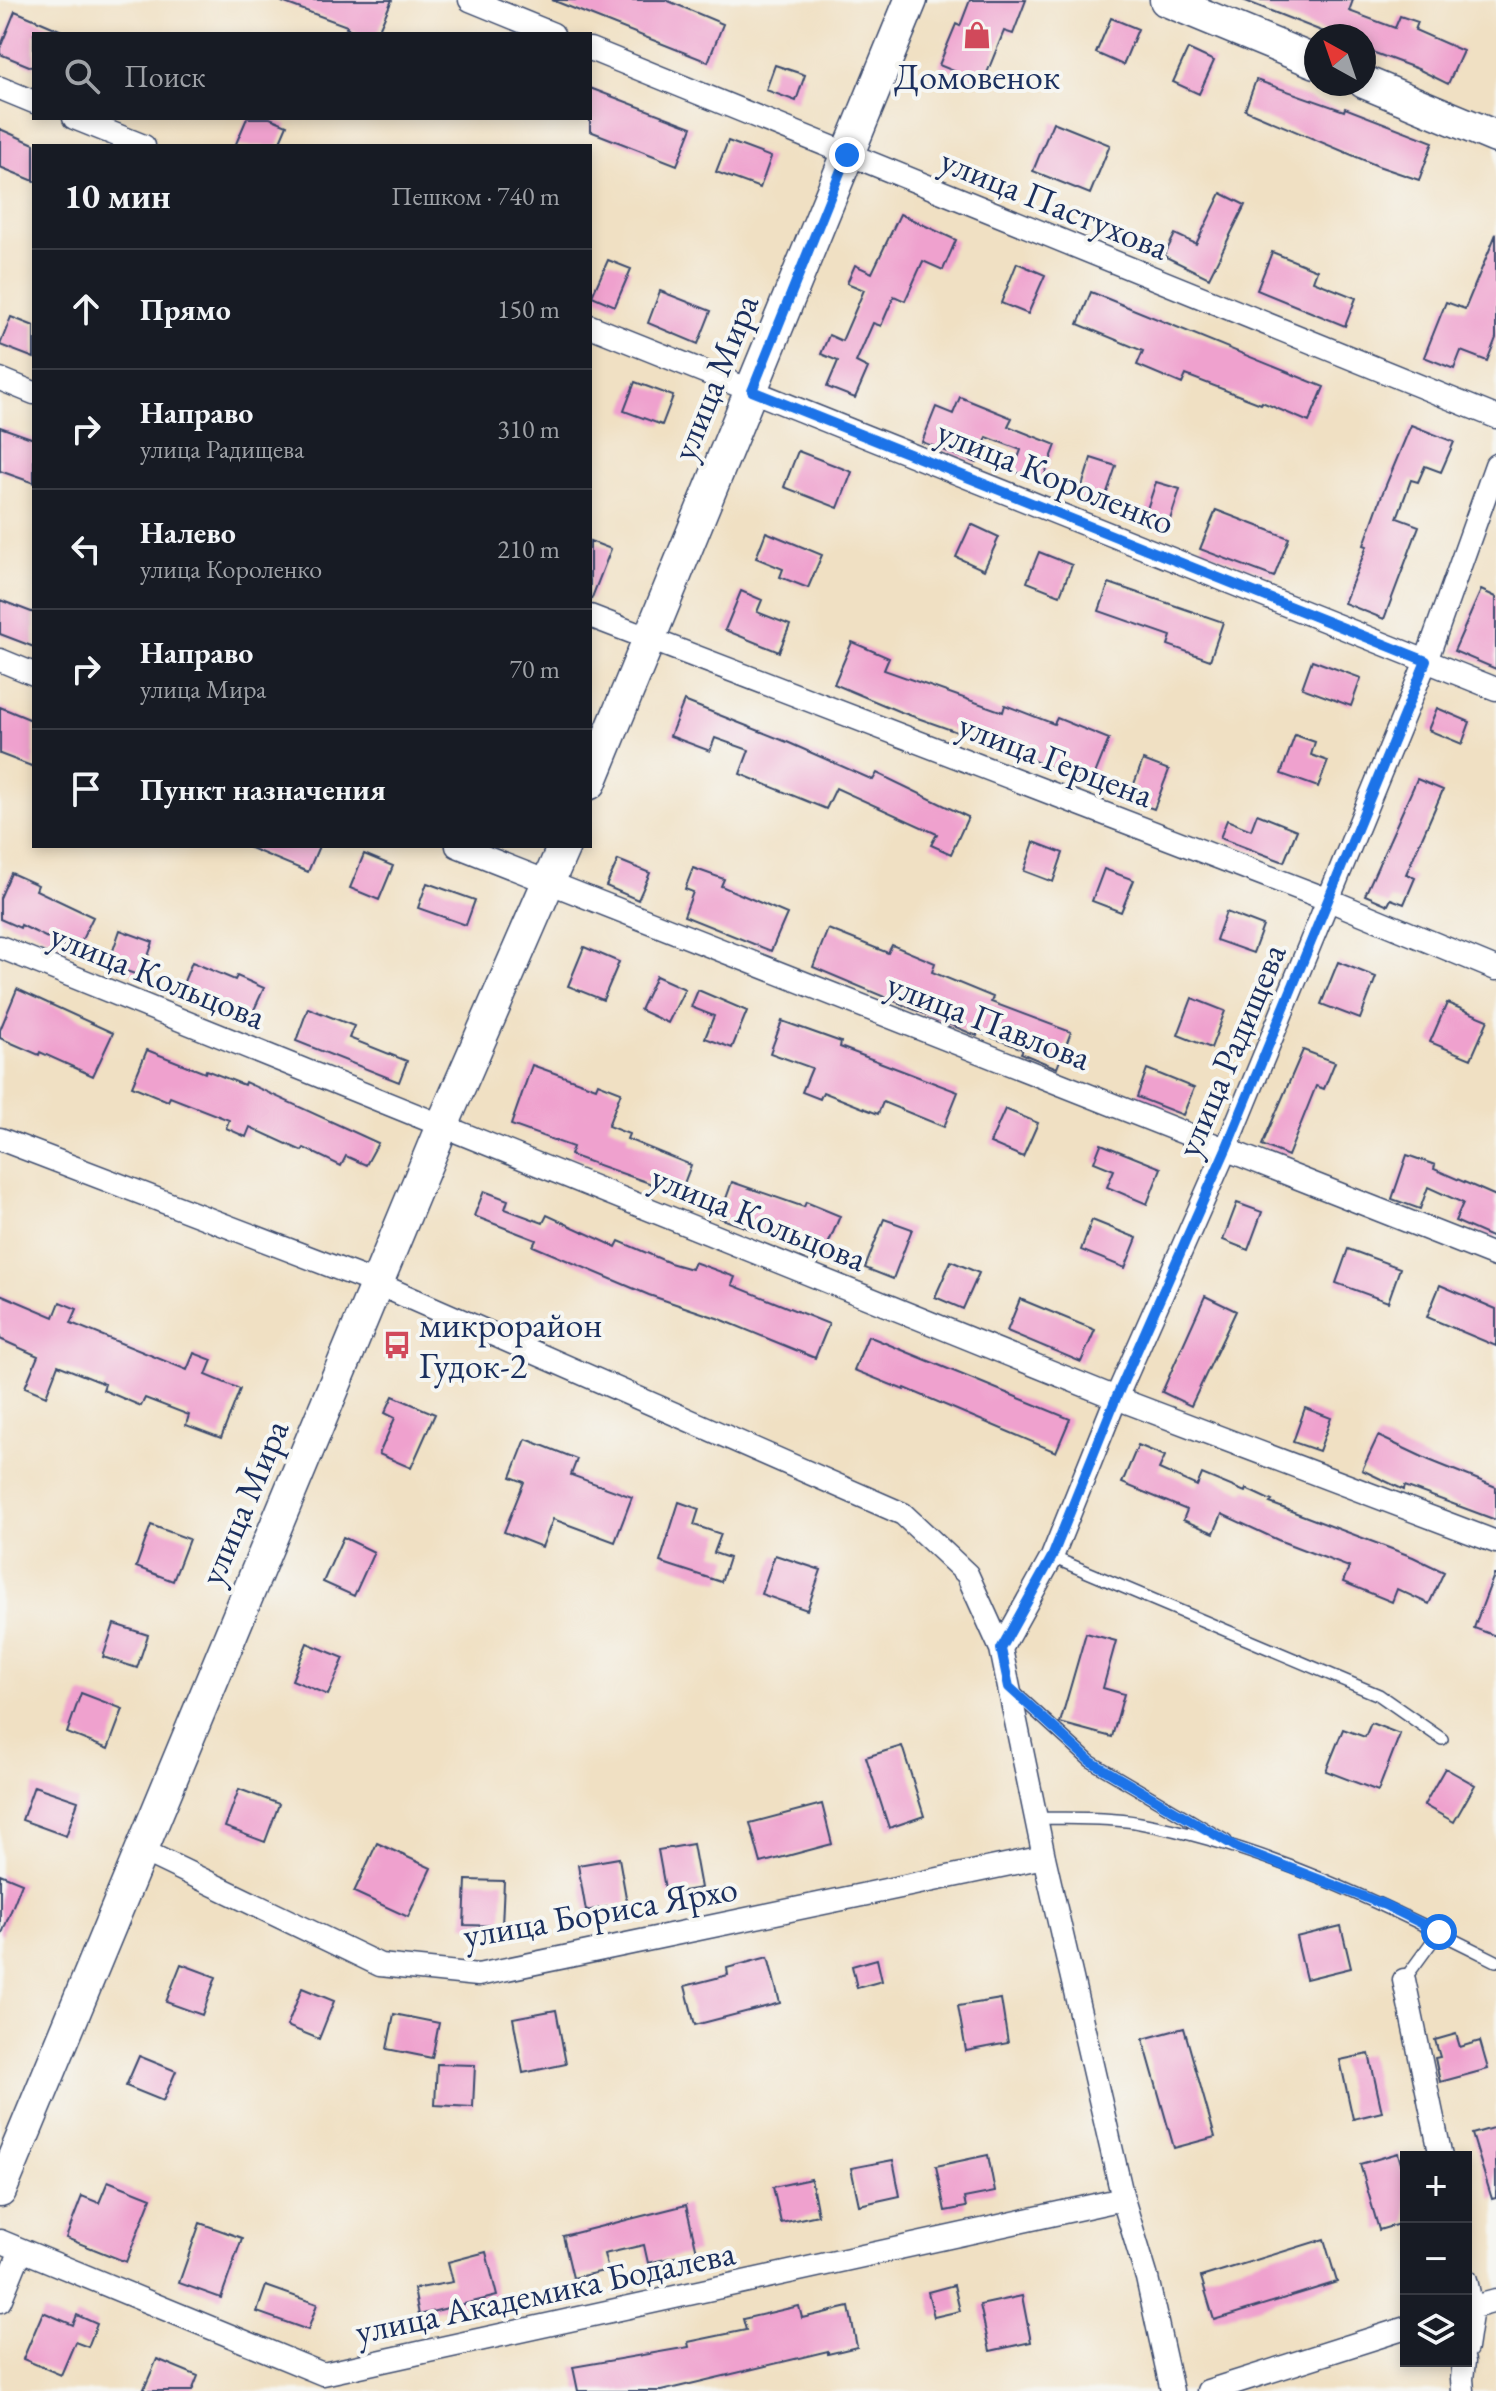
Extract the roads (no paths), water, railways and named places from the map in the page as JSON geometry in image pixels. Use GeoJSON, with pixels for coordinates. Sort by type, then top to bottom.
{"type":"FeatureCollection","features":[{"type":"Feature","properties":{"kind":"main road","name":"улица Мира"},"geometry":{"type":"LineString","coordinates":[[592,778],[911,0]]}},
{"type":"Feature","properties":{"kind":"main road"},"geometry":{"type":"LineString","coordinates":[[1166,0],[1304,57]]}},
{"type":"Feature","properties":{"kind":"main road"},"geometry":{"type":"LineString","coordinates":[[1376,87],[1496,137]]}},
{"type":"Feature","properties":{"kind":"main road","name":"улица Мира"},"geometry":{"type":"LineString","coordinates":[[0,2191],[442,1126],[563,848]]}},
{"type":"Feature","properties":{"kind":"street"},"geometry":{"type":"LineString","coordinates":[[470,0],[548,32]]}},
{"type":"Feature","properties":{"kind":"street","name":"улица Пастухова"},"geometry":{"type":"LineString","coordinates":[[592,50],[1496,417]]}},
{"type":"Feature","properties":{"kind":"street"},"geometry":{"type":"LineString","coordinates":[[0,88],[32,101]]}},
{"type":"Feature","properties":{"kind":"street"},"geometry":{"type":"LineString","coordinates":[[79,120],[139,144]]}},
{"type":"Feature","properties":{"kind":"street","name":"улица Короленко"},"geometry":{"type":"LineString","coordinates":[[592,327],[1496,689]]}},
{"type":"Feature","properties":{"kind":"street"},"geometry":{"type":"LineString","coordinates":[[0,379],[32,392]]}},
{"type":"Feature","properties":{"kind":"street","name":"улица Радищева"},"geometry":{"type":"LineString","coordinates":[[1001,1649],[1052,1557],[1116,1398],[1226,1149],[1426,661],[1496,465]]}},
{"type":"Feature","properties":{"kind":"street","name":"улица Герцена"},"geometry":{"type":"LineString","coordinates":[[592,617],[1329,900],[1496,969]]}},
{"type":"Feature","properties":{"kind":"street"},"geometry":{"type":"LineString","coordinates":[[0,660],[32,673]]}},
{"type":"Feature","properties":{"kind":"street","name":"улица Павлова"},"geometry":{"type":"LineString","coordinates":[[462,848],[1496,1256]]}},
{"type":"Feature","properties":{"kind":"street","name":"улица Кольцова"},"geometry":{"type":"LineString","coordinates":[[0,947],[1116,1398],[1496,1542]]}},
{"type":"Feature","properties":{"kind":"street"},"geometry":{"type":"LineString","coordinates":[[0,1139],[378,1284],[903,1514],[967,1574],[1001,1649],[1044,1857],[1123,2199],[1147,2278],[1172,2391]]}},
{"type":"Feature","properties":{"kind":"street","name":"улица Бориса Ярхо"},"geometry":{"type":"LineString","coordinates":[[141,1850],[380,1965],[478,1975],[1044,1857]]}},
{"type":"Feature","properties":{"kind":"street"},"geometry":{"type":"LineString","coordinates":[[1404,1980],[1440,2151]]}},
{"type":"Feature","properties":{"kind":"street","name":"улица Академика Бодалева"},"geometry":{"type":"LineString","coordinates":[[10,2246],[323,2374],[1123,2199]]}},
{"type":"Feature","properties":{"kind":"street"},"geometry":{"type":"LineString","coordinates":[[0,2301],[10,2246]]}},
{"type":"Feature","properties":{"kind":"street"},"geometry":{"type":"LineString","coordinates":[[1472,2307],[1496,2301]]}},
{"type":"Feature","properties":{"kind":"street"},"geometry":{"type":"LineString","coordinates":[[1208,2391],[1400,2330]]}},
{"type":"Feature","properties":{"kind":"street"},"geometry":{"type":"LineString","coordinates":[[1463,2367],[1463,2391]]}},
{"type":"Feature","properties":{"kind":"lane"},"geometry":{"type":"LineString","coordinates":[[1052,1557],[1379,1695],[1442,1739]]}},
{"type":"Feature","properties":{"kind":"lane"},"geometry":{"type":"LineString","coordinates":[[1009,1687],[1090,1761],[1238,1848]]}},
{"type":"Feature","properties":{"kind":"lane"},"geometry":{"type":"LineString","coordinates":[[1037,1818],[1138,1822],[1238,1848],[1385,1905],[1496,1961]]}},
{"type":"Feature","properties":{"kind":"lane"},"geometry":{"type":"LineString","coordinates":[[1404,1980],[1439,1932]]}},
{"type":"Feature","properties":{"kind":"place","name":"Домовенок"},"geometry":{"type":"Point","coordinates":[977,35]}},
{"type":"Feature","properties":{"kind":"place","name":"микрорайон Гудок-2"},"geometry":{"type":"Point","coordinates":[397,1345]}}]}
